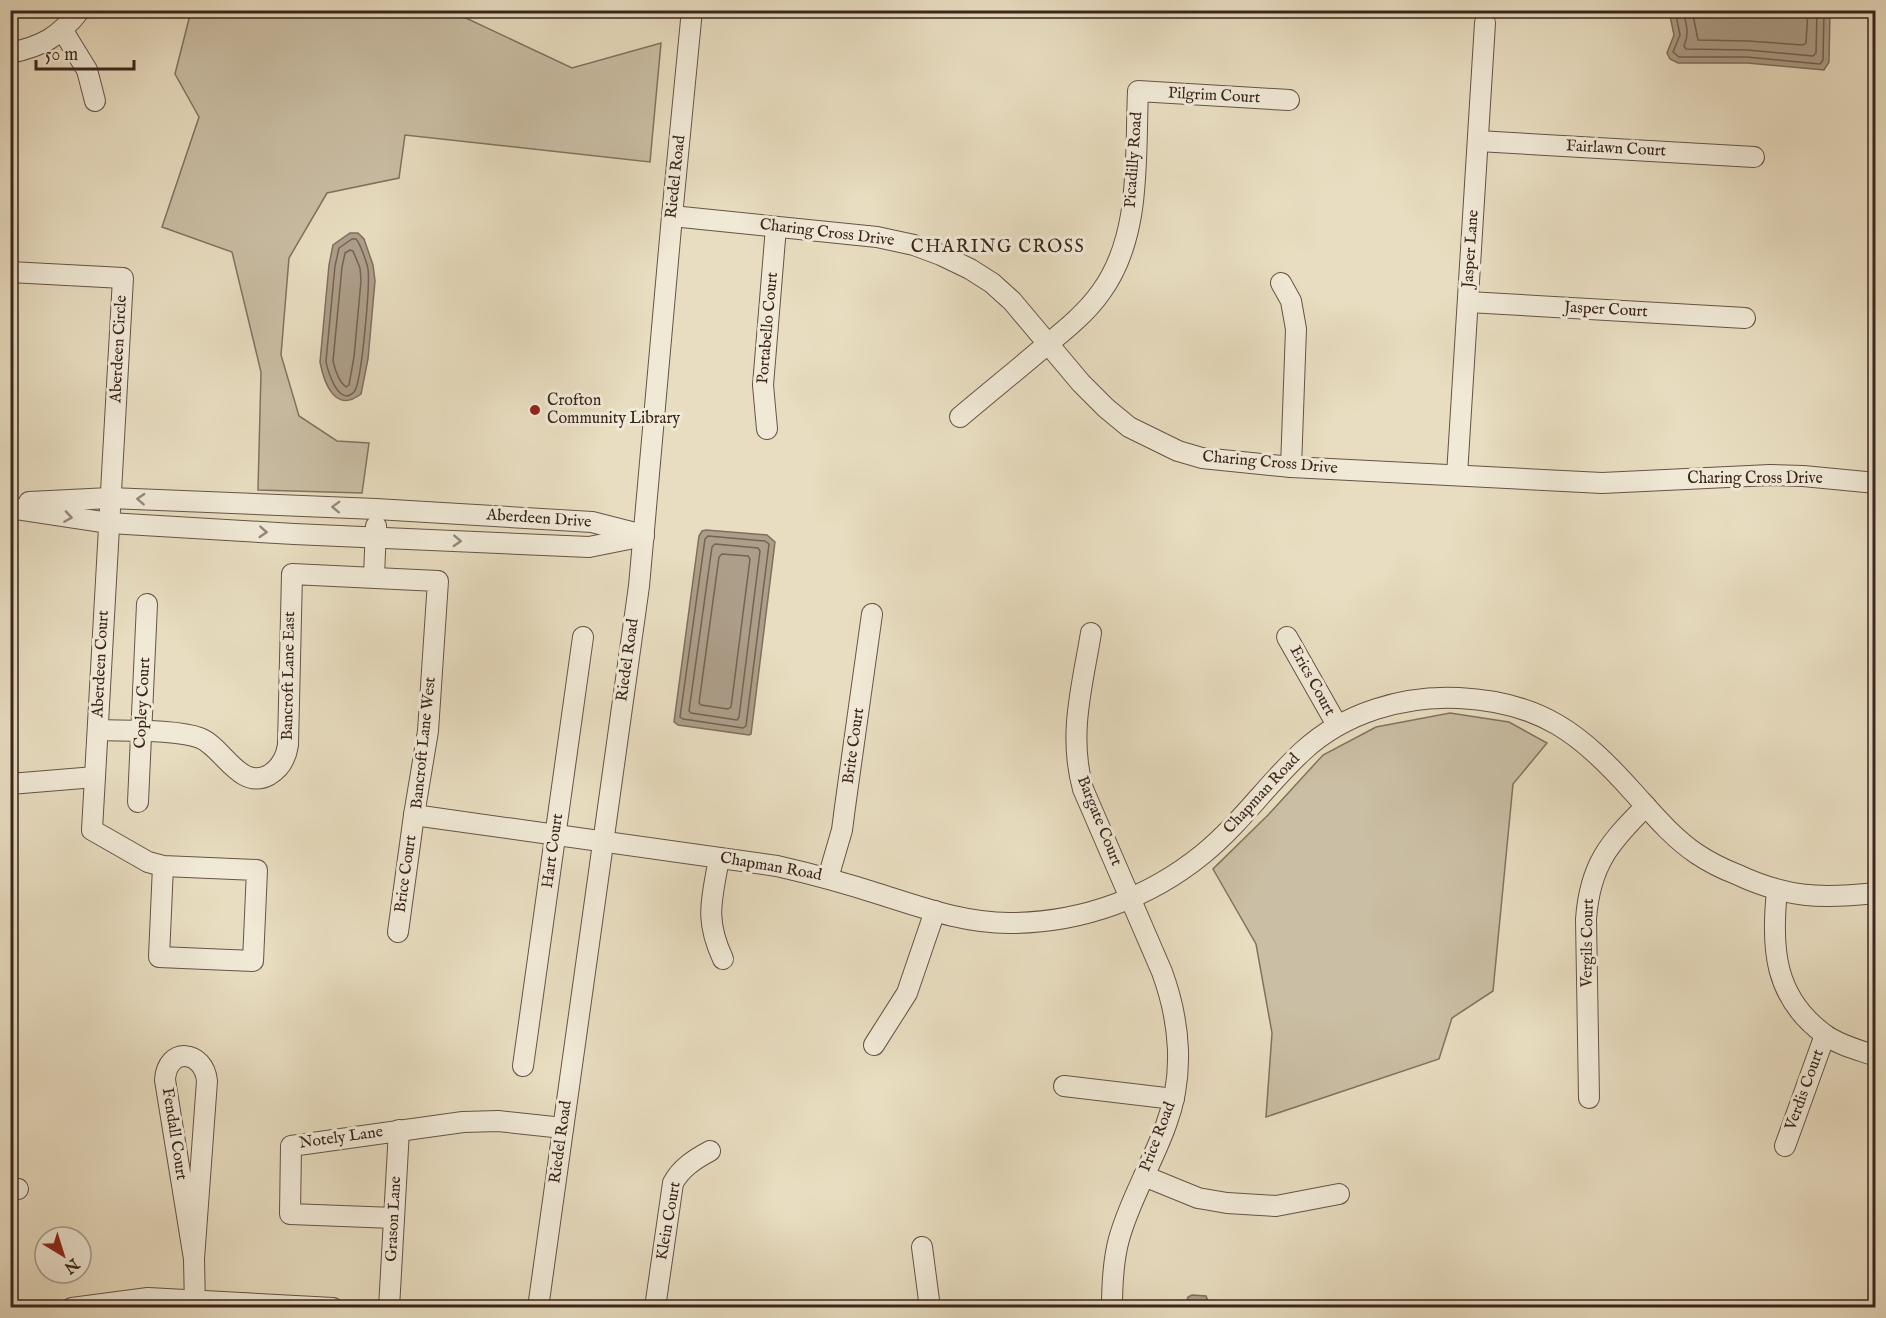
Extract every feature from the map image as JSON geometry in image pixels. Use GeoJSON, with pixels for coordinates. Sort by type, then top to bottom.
{"type":"FeatureCollection","features":[{"type":"Feature","properties":{"kind":"street"},"geometry":{"type":"LineString","coordinates":[[10,53],[45,42],[63,31],[80,10]]}},
{"type":"Feature","properties":{"kind":"street","name":"Riedel Road"},"geometry":{"type":"LineString","coordinates":[[538,1308],[645,536],[692,10]]}},
{"type":"Feature","properties":{"kind":"street","name":"Jasper Lane"},"geometry":{"type":"LineString","coordinates":[[1457,475],[1485,23]]}},
{"type":"Feature","properties":{"kind":"street"},"geometry":{"type":"LineString","coordinates":[[63,31],[87,70],[94,101]]}},
{"type":"Feature","properties":{"kind":"street","name":"Pilgrim Court"},"geometry":{"type":"LineString","coordinates":[[1138,92],[1289,100]]}},
{"type":"Feature","properties":{"kind":"street","name":"Picadilly Road"},"geometry":{"type":"LineString","coordinates":[[960,417],[1049,344],[1102,292],[1123,245],[1133,199],[1138,92]]}},
{"type":"Feature","properties":{"kind":"street","name":"Fairlawn Court"},"geometry":{"type":"LineString","coordinates":[[1478,141],[1754,157]]}},
{"type":"Feature","properties":{"kind":"street","name":"Charing Cross Drive"},"geometry":{"type":"LineString","coordinates":[[672,216],[878,237],[914,245],[941,255],[992,283],[1012,301],[1081,383],[1129,427],[1152,440],[1202,458],[1291,467],[1602,483],[1770,475],[1875,483]]}},
{"type":"Feature","properties":{"kind":"street","name":"Portabello Court"},"geometry":{"type":"LineString","coordinates":[[767,429],[763,385],[777,227]]}},
{"type":"Feature","properties":{"kind":"street","name":"Aberdeen Circle"},"geometry":{"type":"LineString","coordinates":[[10,272],[123,278],[110,498]]}},
{"type":"Feature","properties":{"kind":"street"},"geometry":{"type":"LineString","coordinates":[[1281,283],[1291,302],[1296,329],[1291,467]]}},
{"type":"Feature","properties":{"kind":"street","name":"Jasper Court"},"geometry":{"type":"LineString","coordinates":[[1468,302],[1745,318]]}},
{"type":"Feature","properties":{"kind":"street","name":"Aberdeen Drive"},"geometry":{"type":"LineString","coordinates":[[10,504],[110,498],[376,509],[592,522],[645,536]]}},
{"type":"Feature","properties":{"kind":"street","name":"Aberdeen Court"},"geometry":{"type":"LineString","coordinates":[[110,498],[92,830],[148,862],[164,866]]}},
{"type":"Feature","properties":{"kind":"street","name":"Aberdeen Drive"},"geometry":{"type":"LineString","coordinates":[[10,508],[109,523],[589,548],[645,536]]}},
{"type":"Feature","properties":{"kind":"street"},"geometry":{"type":"LineString","coordinates":[[375,578],[376,509]]}},
{"type":"Feature","properties":{"kind":"street","name":"Bancroft Lane East"},"geometry":{"type":"LineString","coordinates":[[98,730],[183,734],[200,738],[219,750],[242,774],[250,778],[265,777],[282,764],[288,745],[292,574],[375,578]]}},
{"type":"Feature","properties":{"kind":"street","name":"Bancroft Lane West"},"geometry":{"type":"LineString","coordinates":[[375,578],[438,581],[428,731],[414,815],[602,841]]}},
{"type":"Feature","properties":{"kind":"street","name":"Copley Court"},"geometry":{"type":"LineString","coordinates":[[138,801],[147,604]]}},
{"type":"Feature","properties":{"kind":"street","name":"Brite Court"},"geometry":{"type":"LineString","coordinates":[[828,878],[844,819],[872,614]]}},
{"type":"Feature","properties":{"kind":"street","name":"Bargate Court"},"geometry":{"type":"LineString","coordinates":[[1091,633],[1075,734],[1077,765],[1083,789],[1132,899]]}},
{"type":"Feature","properties":{"kind":"street","name":"Hart Court"},"geometry":{"type":"LineString","coordinates":[[523,1066],[582,636]]}},
{"type":"Feature","properties":{"kind":"street","name":"Erics Court"},"geometry":{"type":"LineString","coordinates":[[1287,637],[1337,725]]}},
{"type":"Feature","properties":{"kind":"street","name":"Chapman Road"},"geometry":{"type":"LineString","coordinates":[[602,841],[777,866],[828,878],[978,922],[1014,923],[1084,915],[1132,899],[1186,867],[1235,824],[1305,749],[1337,725],[1367,712],[1400,703],[1458,698],[1519,708],[1554,722],[1603,758],[1675,836],[1696,854],[1723,869],[1777,891],[1805,896],[1840,897],[1875,893]]}},
{"type":"Feature","properties":{"kind":"street"},"geometry":{"type":"LineString","coordinates":[[10,784],[95,777]]}},
{"type":"Feature","properties":{"kind":"street","name":"Vergils Court"},"geometry":{"type":"LineString","coordinates":[[1589,1098],[1586,919],[1588,894],[1605,854],[1616,836],[1646,806]]}},
{"type":"Feature","properties":{"kind":"street","name":"Brice Court"},"geometry":{"type":"LineString","coordinates":[[398,932],[414,815]]}},
{"type":"Feature","properties":{"kind":"street"},"geometry":{"type":"LineString","coordinates":[[719,858],[711,918],[715,942],[723,959]]}},
{"type":"Feature","properties":{"kind":"street"},"geometry":{"type":"LineString","coordinates":[[164,866],[257,870],[253,961],[159,957],[164,866]]}},
{"type":"Feature","properties":{"kind":"street"},"geometry":{"type":"LineString","coordinates":[[1777,891],[1773,925],[1777,964],[1785,986],[1796,1005],[1825,1035],[1875,1056]]}},
{"type":"Feature","properties":{"kind":"street","name":"Price Road"},"geometry":{"type":"LineString","coordinates":[[1112,1308],[1118,1241],[1166,1125],[1174,1098],[1178,1070],[1178,1044],[1172,998],[1132,899]]}},
{"type":"Feature","properties":{"kind":"street"},"geometry":{"type":"LineString","coordinates":[[874,1045],[907,993],[935,911]]}},
{"type":"Feature","properties":{"kind":"street","name":"Verdis Court"},"geometry":{"type":"LineString","coordinates":[[1785,1146],[1825,1035]]}},
{"type":"Feature","properties":{"kind":"street","name":"Fendall Court"},"geometry":{"type":"LineString","coordinates":[[194,1259],[165,1080],[165,1072],[171,1061],[186,1056],[204,1066],[207,1081],[194,1259],[195,1304]]}},
{"type":"Feature","properties":{"kind":"street"},"geometry":{"type":"LineString","coordinates":[[1064,1086],[1174,1098]]}},
{"type":"Feature","properties":{"kind":"street","name":"Notely Lane"},"geometry":{"type":"LineString","coordinates":[[394,1218],[290,1214],[291,1146],[463,1122],[486,1121],[563,1128]]}},
{"type":"Feature","properties":{"kind":"street","name":"Grason Lane"},"geometry":{"type":"LineString","coordinates":[[389,1308],[399,1130]]}},
{"type":"Feature","properties":{"kind":"street","name":"Klein Court"},"geometry":{"type":"LineString","coordinates":[[655,1308],[673,1183],[686,1166],[710,1151]]}},
{"type":"Feature","properties":{"kind":"street"},"geometry":{"type":"LineString","coordinates":[[1144,1176],[1198,1198],[1227,1203],[1276,1206],[1339,1194]]}},
{"type":"Feature","properties":{"kind":"street"},"geometry":{"type":"LineString","coordinates":[[922,1247],[930,1308]]}},
{"type":"Feature","properties":{"kind":"street"},"geometry":{"type":"LineString","coordinates":[[72,1308],[148,1298],[195,1304],[333,1308]]}},
{"type":"Feature","properties":{"kind":"shaded area"},"geometry":{"type":"Polygon","coordinates":[[[191,11],[451,11],[572,68],[661,43],[650,162],[405,135],[399,178],[327,193],[289,258],[281,355],[299,416],[337,441],[369,443],[362,493],[258,490],[261,372],[232,252],[162,227],[199,117],[175,74],[191,11]]]}},
{"type":"Feature","properties":{"kind":"shaded area"},"geometry":{"type":"Polygon","coordinates":[[[1450,713],[1509,722],[1547,743],[1513,784],[1493,991],[1452,1018],[1439,1059],[1266,1117],[1272,1033],[1256,944],[1213,869],[1268,815],[1323,755],[1376,727],[1450,713]]]}},
{"type":"Feature","properties":{"kind":"water"},"geometry":{"type":"Polygon","coordinates":[[[1669,11],[1830,11],[1829,62],[1824,70],[1747,63],[1678,63],[1670,59],[1667,53],[1674,35],[1669,11]]]}},
{"type":"Feature","properties":{"kind":"water"},"geometry":{"type":"Polygon","coordinates":[[[350,233],[358,233],[364,239],[373,265],[375,281],[368,359],[361,394],[344,400],[338,398],[328,387],[320,362],[333,245],[350,233]]]}},
{"type":"Feature","properties":{"kind":"water"},"geometry":{"type":"Polygon","coordinates":[[[702,531],[767,535],[775,542],[751,734],[749,735],[678,725],[674,722],[699,536],[702,531]]]}},
{"type":"Feature","properties":{"kind":"water"},"geometry":{"type":"Polygon","coordinates":[[[1206,1296],[1209,1303],[1205,1306],[1188,1307],[1186,1303],[1188,1297],[1206,1296]]]}},
{"type":"Feature","properties":{"kind":"place","name":"Crofton Community Library"},"geometry":{"type":"Point","coordinates":[535,410]}},
{"type":"Feature","properties":{"kind":"district","name":"CHARING CROSS"},"geometry":{"type":"Point","coordinates":[998,247]}}]}
